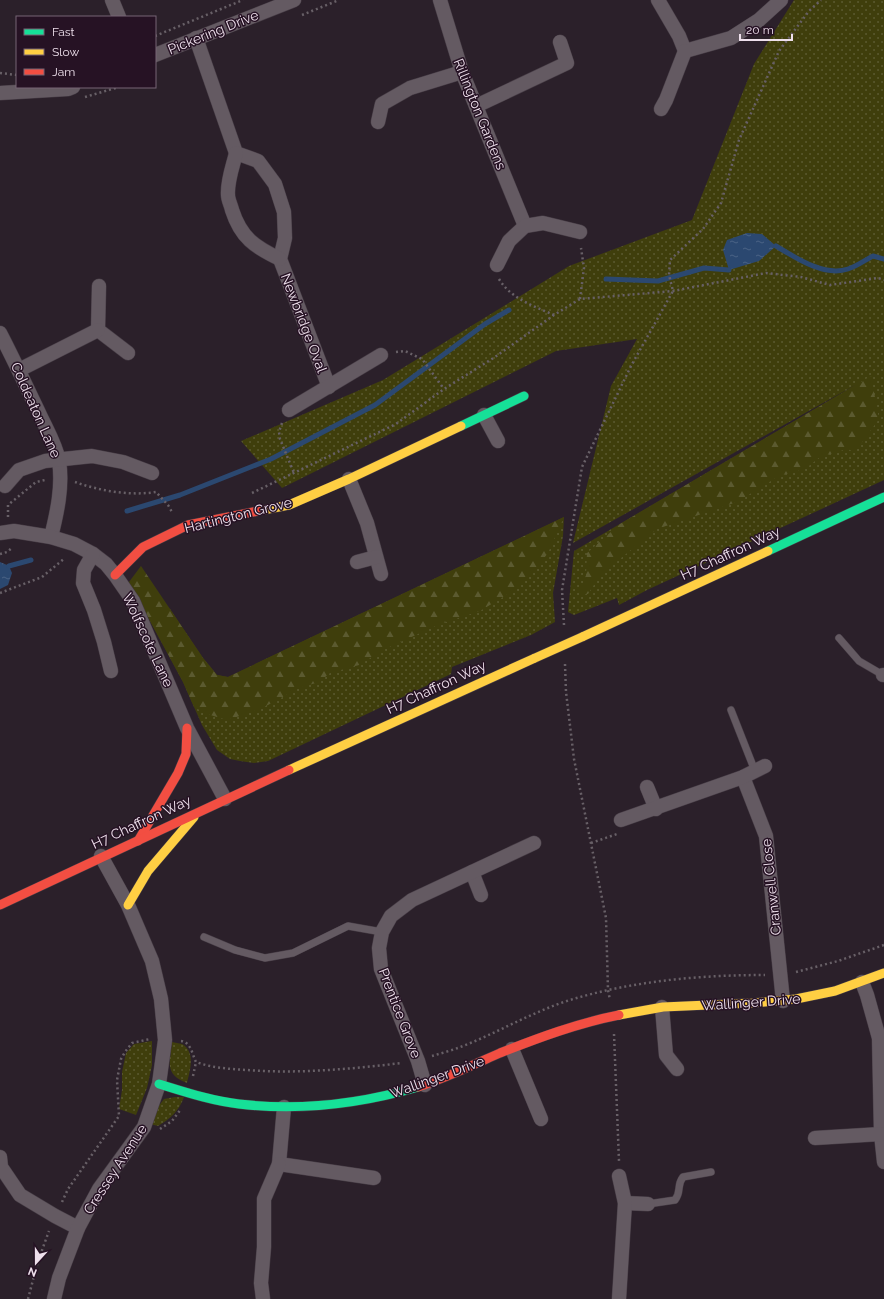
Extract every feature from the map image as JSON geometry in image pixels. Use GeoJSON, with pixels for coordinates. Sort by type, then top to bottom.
{"type":"FeatureCollection","features":[{"type":"Feature","properties":{"kind":"street"},"geometry":{"type":"LineString","coordinates":[[112,0],[119,16]]}},
{"type":"Feature","properties":{"kind":"street","name":"Rillington Gardens"},"geometry":{"type":"LineString","coordinates":[[440,0],[462,72],[525,226]]}},
{"type":"Feature","properties":{"kind":"street"},"geometry":{"type":"LineString","coordinates":[[658,0],[679,36],[685,51],[668,104]]}},
{"type":"Feature","properties":{"kind":"street"},"geometry":{"type":"LineString","coordinates":[[685,51],[731,38],[759,20],[781,0]]}},
{"type":"Feature","properties":{"kind":"street","name":"Pickering Drive"},"geometry":{"type":"LineString","coordinates":[[156,55],[287,1]]}},
{"type":"Feature","properties":{"kind":"street"},"geometry":{"type":"LineString","coordinates":[[196,38],[236,153]]}},
{"type":"Feature","properties":{"kind":"street"},"geometry":{"type":"LineString","coordinates":[[476,106],[567,63],[560,42]]}},
{"type":"Feature","properties":{"kind":"street"},"geometry":{"type":"LineString","coordinates":[[378,122],[382,104],[410,88],[462,72]]}},
{"type":"Feature","properties":{"kind":"street"},"geometry":{"type":"LineString","coordinates":[[0,93],[71,88]]}},
{"type":"Feature","properties":{"kind":"street","name":"Newbridge Oval"},"geometry":{"type":"LineString","coordinates":[[280,259],[261,250],[246,238],[234,216],[228,196],[230,178],[236,153],[258,161],[275,184],[284,212],[285,238],[280,259],[329,387]]}},
{"type":"Feature","properties":{"kind":"street"},"geometry":{"type":"LineString","coordinates":[[497,265],[509,241],[525,226],[543,224],[580,232]]}},
{"type":"Feature","properties":{"kind":"street"},"geometry":{"type":"LineString","coordinates":[[98,330],[99,286]]}},
{"type":"Feature","properties":{"kind":"street"},"geometry":{"type":"LineString","coordinates":[[98,330],[128,354]]}},
{"type":"Feature","properties":{"kind":"street"},"geometry":{"type":"LineString","coordinates":[[19,370],[98,330]]}},
{"type":"Feature","properties":{"kind":"street","name":"Coldeaton Lane"},"geometry":{"type":"LineString","coordinates":[[0,333],[50,435],[59,460],[60,477],[58,507],[51,537]]}},
{"type":"Feature","properties":{"kind":"street","name":"Newbridge Oval"},"geometry":{"type":"LineString","coordinates":[[290,410],[381,355]]}},
{"type":"Feature","properties":{"kind":"street","name":"Hartington Grove"},"geometry":{"type":"LineString","coordinates":[[115,575],[144,547],[188,526],[289,504],[349,479],[524,396]]}},
{"type":"Feature","properties":{"kind":"street"},"geometry":{"type":"LineString","coordinates":[[484,415],[498,441]]}},
{"type":"Feature","properties":{"kind":"street"},"geometry":{"type":"LineString","coordinates":[[5,486],[19,470],[45,461],[92,456],[123,462],[152,473]]}},
{"type":"Feature","properties":{"kind":"street"},"geometry":{"type":"LineString","coordinates":[[349,479],[367,523],[381,574]]}},
{"type":"Feature","properties":{"kind":"street","name":"H7 Chaffron Way"},"geometry":{"type":"LineString","coordinates":[[0,905],[101,856],[138,841],[225,799],[582,637],[884,497]]}},
{"type":"Feature","properties":{"kind":"street","name":"Wolfscote Lane"},"geometry":{"type":"LineString","coordinates":[[0,533],[14,531],[51,537],[74,544],[93,554],[106,564],[133,601],[187,728],[225,799]]}},
{"type":"Feature","properties":{"kind":"street"},"geometry":{"type":"LineString","coordinates":[[93,554],[84,570],[83,583],[102,635],[111,671]]}},
{"type":"Feature","properties":{"kind":"street"},"geometry":{"type":"LineString","coordinates":[[357,562],[376,557]]}},
{"type":"Feature","properties":{"kind":"street"},"geometry":{"type":"LineString","coordinates":[[138,841],[178,773],[186,754],[187,728]]}},
{"type":"Feature","properties":{"kind":"street"},"geometry":{"type":"LineString","coordinates":[[621,820],[656,809],[754,771]]}},
{"type":"Feature","properties":{"kind":"street","name":"Cranwell Close"},"geometry":{"type":"LineString","coordinates":[[754,771],[766,836],[783,1001]]}},
{"type":"Feature","properties":{"kind":"street"},"geometry":{"type":"LineString","coordinates":[[648,787],[656,809]]}},
{"type":"Feature","properties":{"kind":"street"},"geometry":{"type":"LineString","coordinates":[[128,905],[148,871],[199,811]]}},
{"type":"Feature","properties":{"kind":"street","name":"Prentice Grove"},"geometry":{"type":"LineString","coordinates":[[425,1085],[418,1061],[381,968],[378,948],[382,932],[391,916],[412,900],[534,843]]}},
{"type":"Feature","properties":{"kind":"street","name":"Cressey Avenue"},"geometry":{"type":"LineString","coordinates":[[54,1299],[59,1278],[78,1228],[99,1189],[144,1127],[159,1084],[165,1040],[161,999],[152,961],[128,905],[101,856]]}},
{"type":"Feature","properties":{"kind":"street"},"geometry":{"type":"LineString","coordinates":[[472,872],[481,895]]}},
{"type":"Feature","properties":{"kind":"street","name":"Wallinger Drive"},"geometry":{"type":"LineString","coordinates":[[159,1084],[196,1095],[238,1103],[284,1107],[334,1105],[379,1098],[425,1085],[564,1029],[613,1017],[662,1007],[783,1001],[813,996],[862,982],[884,973]]}},
{"type":"Feature","properties":{"kind":"street"},"geometry":{"type":"LineString","coordinates":[[862,982],[879,1038],[881,1134],[884,1162]]}},
{"type":"Feature","properties":{"kind":"street"},"geometry":{"type":"LineString","coordinates":[[662,1007],[666,1055],[677,1070]]}},
{"type":"Feature","properties":{"kind":"street"},"geometry":{"type":"LineString","coordinates":[[512,1049],[541,1119]]}},
{"type":"Feature","properties":{"kind":"street"},"geometry":{"type":"LineString","coordinates":[[263,1299],[261,1282],[264,1247],[264,1199],[279,1164],[284,1107]]}},
{"type":"Feature","properties":{"kind":"street"},"geometry":{"type":"LineString","coordinates":[[815,1138],[881,1134]]}},
{"type":"Feature","properties":{"kind":"street"},"geometry":{"type":"LineString","coordinates":[[0,1164],[20,1195],[78,1228]]}},
{"type":"Feature","properties":{"kind":"street"},"geometry":{"type":"LineString","coordinates":[[279,1164],[374,1178]]}},
{"type":"Feature","properties":{"kind":"street"},"geometry":{"type":"LineString","coordinates":[[619,1299],[625,1203],[620,1176]]}},
{"type":"Feature","properties":{"kind":"street"},"geometry":{"type":"LineString","coordinates":[[625,1203],[648,1204]]}},
{"type":"Feature","properties":{"kind":"lane"},"geometry":{"type":"LineString","coordinates":[[839,638],[859,661],[883,675]]}},
{"type":"Feature","properties":{"kind":"lane"},"geometry":{"type":"LineString","coordinates":[[731,710],[754,771]]}},
{"type":"Feature","properties":{"kind":"lane"},"geometry":{"type":"LineString","coordinates":[[204,937],[234,950],[265,958],[293,953],[348,926],[382,932]]}},
{"type":"Feature","properties":{"kind":"lane"},"geometry":{"type":"LineString","coordinates":[[648,1204],[676,1200],[679,1195],[679,1182],[682,1177],[711,1172]]}},
{"type":"Feature","properties":{"kind":"path"},"geometry":{"type":"LineString","coordinates":[[156,36],[243,0]]}},
{"type":"Feature","properties":{"kind":"path"},"geometry":{"type":"LineString","coordinates":[[564,629],[562,590],[582,467],[631,366],[673,291],[669,274],[670,260],[702,229],[721,203],[739,140],[779,51],[809,12],[821,0]]}},
{"type":"Feature","properties":{"kind":"path"},"geometry":{"type":"LineString","coordinates":[[0,73],[16,75]]}},
{"type":"Feature","properties":{"kind":"path"},"geometry":{"type":"LineString","coordinates":[[580,232],[579,240],[584,268],[580,299]]}},
{"type":"Feature","properties":{"kind":"path"},"geometry":{"type":"LineString","coordinates":[[497,265],[498,276],[503,286],[517,298],[554,315]]}},
{"type":"Feature","properties":{"kind":"path"},"geometry":{"type":"LineString","coordinates":[[248,495],[396,424],[444,389],[495,357],[554,315],[580,299],[673,291],[766,273],[801,277],[830,285],[878,278],[884,280]]}},
{"type":"Feature","properties":{"kind":"path"},"geometry":{"type":"LineString","coordinates":[[381,355],[405,350],[422,359],[444,389]]}},
{"type":"Feature","properties":{"kind":"path"},"geometry":{"type":"LineString","coordinates":[[280,439],[294,473]]}},
{"type":"Feature","properties":{"kind":"path"},"geometry":{"type":"LineString","coordinates":[[156,492],[168,505]]}},
{"type":"Feature","properties":{"kind":"path"},"geometry":{"type":"LineString","coordinates":[[0,593],[42,577],[63,560],[74,544]]}},
{"type":"Feature","properties":{"kind":"path"},"geometry":{"type":"LineString","coordinates":[[565,661],[566,692],[574,759],[606,918],[608,990],[613,1017],[620,1176]]}},
{"type":"Feature","properties":{"kind":"path"},"geometry":{"type":"LineString","coordinates":[[591,843],[616,836],[621,820]]}},
{"type":"Feature","properties":{"kind":"path"},"geometry":{"type":"LineString","coordinates":[[28,1299],[38,1261],[55,1216],[68,1189],[118,1116],[117,1080],[121,1059],[132,1043],[151,1038],[184,1041],[190,1046],[196,1062],[206,1066],[279,1073],[367,1067],[418,1061],[464,1045],[518,1020],[569,1000],[608,990],[686,979],[732,975],[781,976],[838,961],[884,945]]}},
{"type":"Feature","properties":{"kind":"green space"},"geometry":{"type":"Polygon","coordinates":[[[794,0],[884,0],[884,480],[647,590],[619,605],[617,598],[574,615],[568,612],[574,551],[857,384],[573,543],[611,386],[637,339],[556,351],[282,488],[241,441],[383,380],[569,266],[692,220],[754,64],[794,0]]]}},
{"type":"Feature","properties":{"kind":"green space"},"geometry":{"type":"Polygon","coordinates":[[[871,376],[879,419],[855,452],[847,449],[820,457],[805,469],[779,476],[737,502],[657,529],[599,577],[588,594],[579,595],[586,575],[587,553],[620,524],[871,376]]]}},
{"type":"Feature","properties":{"kind":"green space"},"geometry":{"type":"Polygon","coordinates":[[[564,517],[563,536],[553,593],[555,622],[531,635],[452,667],[451,674],[268,761],[254,763],[230,759],[217,750],[202,725],[183,682],[129,582],[170,609],[203,658],[217,675],[228,677],[564,517]]]}},
{"type":"Feature","properties":{"kind":"green space"},"geometry":{"type":"Polygon","coordinates":[[[564,517],[548,553],[537,567],[516,589],[480,611],[440,624],[385,649],[359,665],[330,673],[319,682],[299,688],[252,712],[227,720],[207,714],[194,707],[183,682],[129,582],[141,566],[203,658],[217,675],[228,677],[564,517]]]}},
{"type":"Feature","properties":{"kind":"green space"},"geometry":{"type":"Polygon","coordinates":[[[152,1041],[152,1065],[147,1088],[136,1115],[119,1109],[122,1090],[122,1072],[126,1053],[134,1044],[152,1041]]]}},
{"type":"Feature","properties":{"kind":"green space"},"geometry":{"type":"Polygon","coordinates":[[[172,1042],[182,1044],[186,1047],[191,1057],[187,1083],[175,1076],[170,1067],[172,1042]]]}},
{"type":"Feature","properties":{"kind":"green space"},"geometry":{"type":"Polygon","coordinates":[[[184,1097],[174,1114],[158,1126],[150,1124],[157,1108],[164,1099],[184,1097]]]}},
{"type":"Feature","properties":{"kind":"water"},"geometry":{"type":"Polygon","coordinates":[[[747,233],[762,234],[776,246],[759,261],[729,270],[723,250],[727,240],[747,233]]]}},
{"type":"Feature","properties":{"kind":"water"},"geometry":{"type":"Polygon","coordinates":[[[0,562],[9,566],[12,573],[8,585],[0,589],[0,562]]]}},
{"type":"Feature","properties":{"kind":"waterway"},"geometry":{"type":"LineString","coordinates":[[776,246],[801,261],[829,270],[839,271],[848,269],[873,256],[884,259]]}},
{"type":"Feature","properties":{"kind":"waterway"},"geometry":{"type":"LineString","coordinates":[[606,279],[658,281],[704,268],[729,270]]}},
{"type":"Feature","properties":{"kind":"waterway"},"geometry":{"type":"LineString","coordinates":[[127,511],[180,495],[271,459],[375,405],[485,324],[509,310]]}},
{"type":"Feature","properties":{"kind":"waterway"},"geometry":{"type":"LineString","coordinates":[[9,566],[31,560]]}},
{"type":"Feature","properties":{"kind":"traffic: fast"},"geometry":{"type":"LineString","coordinates":[[461,426],[524,396]]}},
{"type":"Feature","properties":{"kind":"traffic: fast"},"geometry":{"type":"LineString","coordinates":[[768,551],[884,497]]}},
{"type":"Feature","properties":{"kind":"traffic: fast"},"geometry":{"type":"LineString","coordinates":[[159,1084],[229,1103],[284,1107],[352,1102],[418,1087]]}},
{"type":"Feature","properties":{"kind":"traffic: slow"},"geometry":{"type":"LineString","coordinates":[[258,511],[289,505],[349,479],[461,426]]}},
{"type":"Feature","properties":{"kind":"traffic: slow"},"geometry":{"type":"LineString","coordinates":[[582,637],[768,551]]}},
{"type":"Feature","properties":{"kind":"traffic: slow"},"geometry":{"type":"LineString","coordinates":[[535,658],[582,637]]}},
{"type":"Feature","properties":{"kind":"traffic: slow"},"geometry":{"type":"LineString","coordinates":[[289,770],[535,658]]}},
{"type":"Feature","properties":{"kind":"traffic: slow"},"geometry":{"type":"LineString","coordinates":[[128,905],[148,871],[194,817]]}},
{"type":"Feature","properties":{"kind":"traffic: slow"},"geometry":{"type":"LineString","coordinates":[[619,1015],[663,1007],[753,1003],[796,999],[835,991],[884,973]]}},
{"type":"Feature","properties":{"kind":"traffic: jam"},"geometry":{"type":"LineString","coordinates":[[115,575],[143,547],[188,525],[258,511]]}},
{"type":"Feature","properties":{"kind":"traffic: jam"},"geometry":{"type":"LineString","coordinates":[[138,841],[178,773],[186,754],[187,728]]}},
{"type":"Feature","properties":{"kind":"traffic: jam"},"geometry":{"type":"LineString","coordinates":[[0,905],[289,770]]}},
{"type":"Feature","properties":{"kind":"traffic: jam"},"geometry":{"type":"LineString","coordinates":[[418,1087],[544,1036],[588,1022],[619,1015]]}}]}
